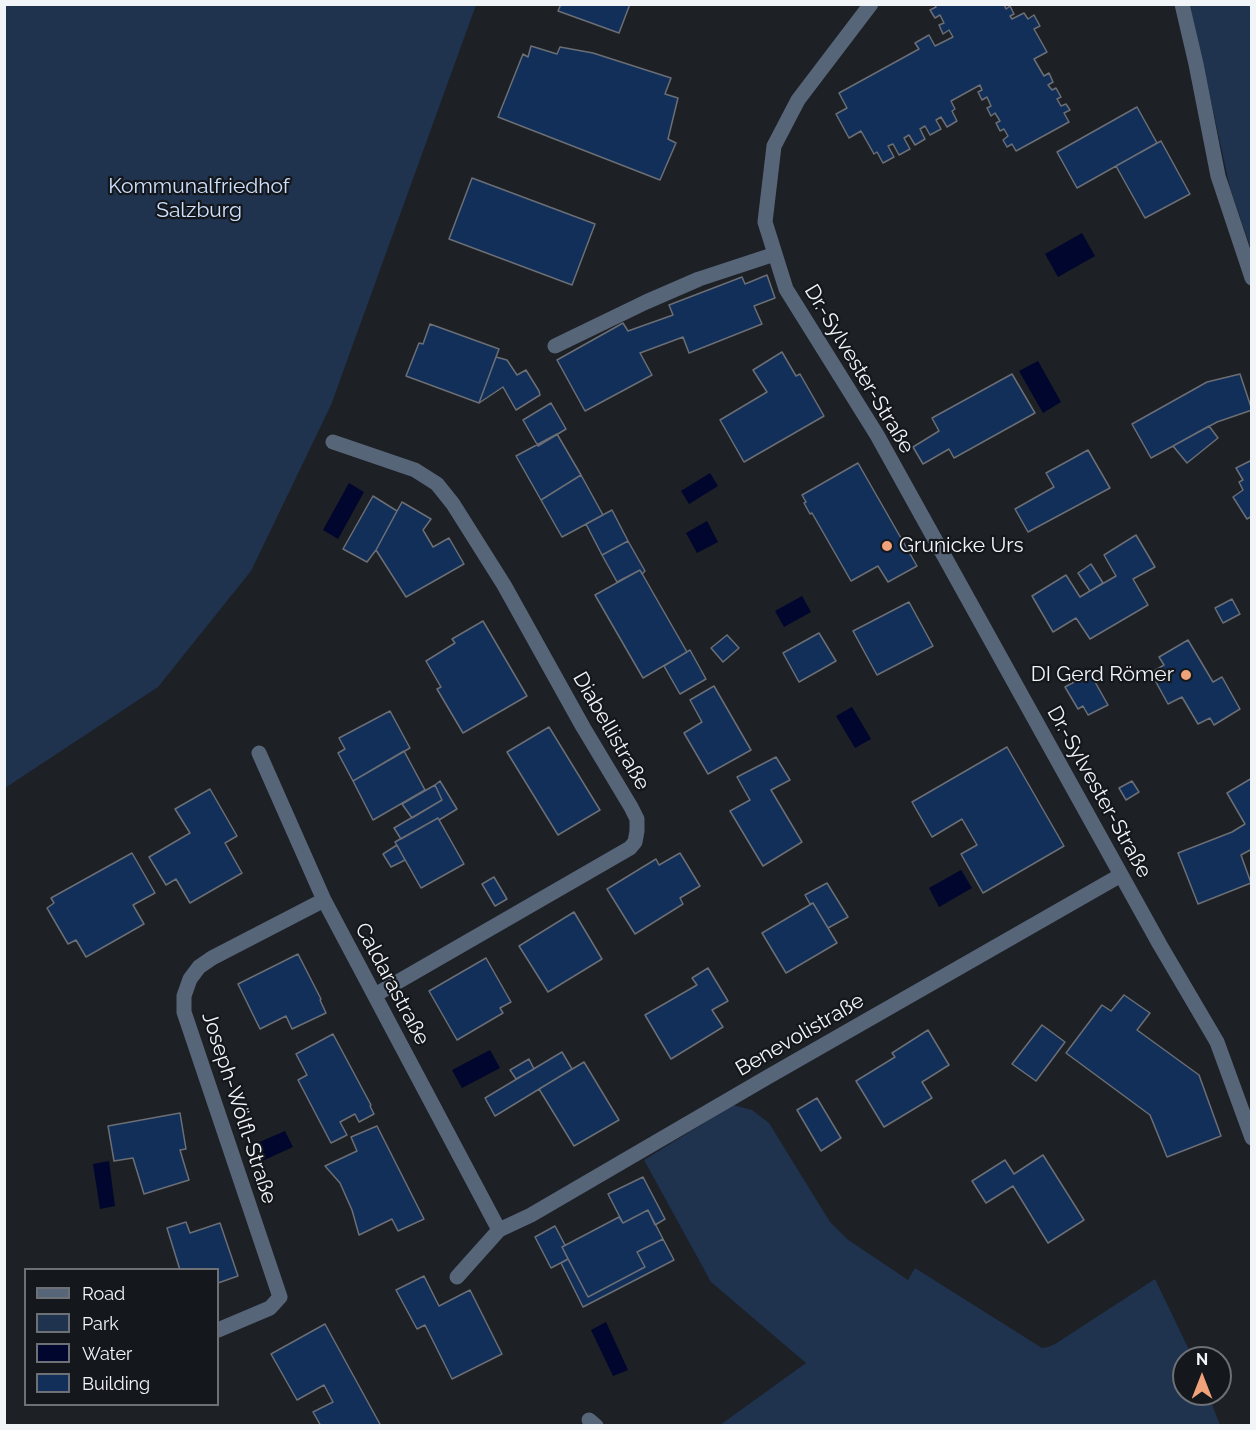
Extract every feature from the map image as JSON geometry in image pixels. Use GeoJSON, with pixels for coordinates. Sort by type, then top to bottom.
{"type":"FeatureCollection","features":[{"type":"Feature","properties":{"kind":"street","name":"Dr.-Sylvester-Straße"},"geometry":{"type":"LineString","coordinates":[[871,4],[798,100],[774,146],[765,222],[786,289],[877,435],[1160,945],[1217,1042],[1251,1138]]}},
{"type":"Feature","properties":{"kind":"street"},"geometry":{"type":"LineString","coordinates":[[1182,4],[1218,176],[1251,278]]}},
{"type":"Feature","properties":{"kind":"street"},"geometry":{"type":"LineString","coordinates":[[555,346],[699,279],[775,254]]}},
{"type":"Feature","properties":{"kind":"street","name":"Diabellistraße"},"geometry":{"type":"LineString","coordinates":[[333,442],[415,470],[437,484],[453,504],[504,585],[589,737],[632,807],[637,831],[630,848],[375,995]]}},
{"type":"Feature","properties":{"kind":"street","name":"Caldarastraße"},"geometry":{"type":"LineString","coordinates":[[259,753],[324,900],[500,1230]]}},
{"type":"Feature","properties":{"kind":"street","name":"Benevolistraße"},"geometry":{"type":"LineString","coordinates":[[500,1230],[531,1215],[1121,875]]}},
{"type":"Feature","properties":{"kind":"street","name":"Joseph-Wölfl-Straße"},"geometry":{"type":"LineString","coordinates":[[219,1330],[270,1308],[280,1297],[184,1012],[184,996],[190,979],[199,967],[212,958],[324,900]]}},
{"type":"Feature","properties":{"kind":"street"},"geometry":{"type":"LineString","coordinates":[[457,1277],[500,1230]]}},
{"type":"Feature","properties":{"kind":"green space","name":"Kommunalfriedhof Salzburg"},"geometry":{"type":"Polygon","coordinates":[[[5,4],[476,5],[331,405],[251,571],[158,687],[5,788],[5,4]]]}},
{"type":"Feature","properties":{"kind":"green space"},"geometry":{"type":"Polygon","coordinates":[[[1190,5],[1251,5],[1251,249],[1230,188],[1190,5]]]}},
{"type":"Feature","properties":{"kind":"green space"},"geometry":{"type":"Polygon","coordinates":[[[733,1105],[752,1110],[769,1123],[830,1222],[847,1239],[908,1280],[915,1268],[1042,1348],[1055,1344],[1155,1279],[1187,1346],[1172,1346],[1172,1406],[1213,1406],[1220,1425],[720,1425],[806,1363],[711,1282],[644,1160],[733,1105]]]}},
{"type":"Feature","properties":{"kind":"water"},"geometry":{"type":"Polygon","coordinates":[[[1082,233],[1095,256],[1058,277],[1045,254],[1082,233]]]}},
{"type":"Feature","properties":{"kind":"water"},"geometry":{"type":"Polygon","coordinates":[[[1038,361],[1061,402],[1043,413],[1019,371],[1038,361]]]}},
{"type":"Feature","properties":{"kind":"water"},"geometry":{"type":"Polygon","coordinates":[[[710,473],[718,486],[689,504],[681,491],[710,473]]]}},
{"type":"Feature","properties":{"kind":"water"},"geometry":{"type":"Polygon","coordinates":[[[349,483],[364,492],[338,539],[323,530],[349,483]]]}},
{"type":"Feature","properties":{"kind":"water"},"geometry":{"type":"Polygon","coordinates":[[[707,521],[718,542],[697,553],[686,533],[707,521]]]}},
{"type":"Feature","properties":{"kind":"water"},"geometry":{"type":"Polygon","coordinates":[[[802,596],[811,612],[784,627],[775,611],[802,596]]]}},
{"type":"Feature","properties":{"kind":"water"},"geometry":{"type":"Polygon","coordinates":[[[852,707],[871,739],[855,748],[836,716],[852,707]]]}},
{"type":"Feature","properties":{"kind":"water"},"geometry":{"type":"Polygon","coordinates":[[[961,870],[972,888],[939,907],[929,888],[961,870]]]}},
{"type":"Feature","properties":{"kind":"water"},"geometry":{"type":"Polygon","coordinates":[[[490,1050],[500,1068],[462,1088],[452,1070],[490,1050]]]}},
{"type":"Feature","properties":{"kind":"water"},"geometry":{"type":"Polygon","coordinates":[[[285,1131],[293,1147],[262,1161],[255,1144],[285,1131]]]}},
{"type":"Feature","properties":{"kind":"water"},"geometry":{"type":"Polygon","coordinates":[[[109,1161],[115,1206],[100,1209],[93,1164],[109,1161]]]}},
{"type":"Feature","properties":{"kind":"water"},"geometry":{"type":"Polygon","coordinates":[[[606,1322],[628,1370],[613,1376],[591,1330],[606,1322]]]}},
{"type":"Feature","properties":{"kind":"building"},"geometry":{"type":"Polygon","coordinates":[[[561,4],[630,4],[619,33],[558,11],[561,4]]]}},
{"type":"Feature","properties":{"kind":"building"},"geometry":{"type":"Polygon","coordinates":[[[935,4],[1004,4],[1006,9],[1010,6],[1014,14],[1010,16],[1012,19],[1024,13],[1028,19],[1034,15],[1040,26],[1034,29],[1047,52],[1034,59],[1044,76],[1049,73],[1053,82],[1048,85],[1052,90],[1056,88],[1061,97],[1057,99],[1061,106],[1066,104],[1070,110],[1064,113],[1069,122],[1016,151],[1012,144],[1007,147],[1003,140],[1008,136],[1004,129],[1000,131],[996,123],[1000,121],[995,113],[991,116],[987,108],[991,106],[987,97],[982,100],[978,92],[982,90],[980,85],[951,101],[955,109],[952,111],[957,121],[947,127],[941,117],[936,120],[941,129],[930,135],[925,126],[920,129],[925,139],[915,145],[909,135],[904,138],[910,149],[899,155],[893,144],[888,146],[894,157],[883,163],[877,152],[874,154],[861,131],[849,138],[836,114],[847,108],[839,93],[919,49],[915,43],[929,35],[935,46],[953,37],[949,30],[943,34],[939,25],[944,23],[940,15],[935,18],[930,10],[936,7],[935,4]]]}},
{"type":"Feature","properties":{"kind":"building"},"geometry":{"type":"Polygon","coordinates":[[[531,46],[557,54],[560,47],[593,53],[671,78],[665,94],[678,98],[668,139],[676,143],[660,180],[498,117],[523,54],[528,57],[531,46]]]}},
{"type":"Feature","properties":{"kind":"building"},"geometry":{"type":"Polygon","coordinates":[[[1137,107],[1157,143],[1077,188],[1057,152],[1137,107]]]}},
{"type":"Feature","properties":{"kind":"building"},"geometry":{"type":"Polygon","coordinates":[[[1161,141],[1190,194],[1145,218],[1116,166],[1161,141]]]}},
{"type":"Feature","properties":{"kind":"building"},"geometry":{"type":"Polygon","coordinates":[[[472,178],[595,224],[572,285],[449,239],[472,178]]]}},
{"type":"Feature","properties":{"kind":"building"},"geometry":{"type":"Polygon","coordinates":[[[767,275],[775,298],[754,306],[762,324],[689,353],[683,337],[640,353],[652,375],[585,411],[557,360],[623,323],[628,331],[673,315],[669,305],[742,277],[745,284],[767,275]]]}},
{"type":"Feature","properties":{"kind":"building"},"geometry":{"type":"Polygon","coordinates":[[[430,324],[499,349],[479,403],[406,376],[419,343],[423,344],[430,324]]]}},
{"type":"Feature","properties":{"kind":"building"},"geometry":{"type":"Polygon","coordinates":[[[782,352],[796,376],[800,374],[824,416],[744,462],[720,420],[767,392],[753,370],[782,352]]]}},
{"type":"Feature","properties":{"kind":"building"},"geometry":{"type":"Polygon","coordinates":[[[496,357],[507,360],[517,375],[526,370],[540,395],[516,410],[503,387],[479,403],[496,357]]]}},
{"type":"Feature","properties":{"kind":"building"},"geometry":{"type":"Polygon","coordinates":[[[1012,374],[1035,413],[954,458],[949,449],[923,464],[913,447],[939,431],[932,418],[1012,374]]]}},
{"type":"Feature","properties":{"kind":"building"},"geometry":{"type":"Polygon","coordinates":[[[1240,374],[1252,410],[1217,422],[1151,458],[1132,424],[1207,382],[1240,374]]]}},
{"type":"Feature","properties":{"kind":"building"},"geometry":{"type":"Polygon","coordinates":[[[551,403],[566,429],[538,446],[523,420],[551,403]]]}},
{"type":"Feature","properties":{"kind":"building"},"geometry":{"type":"Polygon","coordinates":[[[1209,426],[1218,438],[1187,463],[1173,446],[1209,426]]]}},
{"type":"Feature","properties":{"kind":"building"},"geometry":{"type":"Polygon","coordinates":[[[557,434],[581,475],[541,500],[516,456],[557,434]]]}},
{"type":"Feature","properties":{"kind":"building"},"geometry":{"type":"Polygon","coordinates":[[[1088,450],[1110,488],[1028,532],[1015,509],[1054,487],[1046,473],[1088,450]]]}},
{"type":"Feature","properties":{"kind":"building"},"geometry":{"type":"Polygon","coordinates":[[[1252,460],[1252,516],[1247,519],[1233,497],[1243,490],[1239,482],[1243,480],[1236,468],[1252,460]]]}},
{"type":"Feature","properties":{"kind":"building"},"geometry":{"type":"Polygon","coordinates":[[[858,463],[917,566],[888,582],[878,566],[851,581],[804,503],[806,502],[802,495],[858,463]]]}},
{"type":"Feature","properties":{"kind":"building"},"geometry":{"type":"Polygon","coordinates":[[[581,475],[603,515],[562,537],[541,500],[581,475]]]}},
{"type":"Feature","properties":{"kind":"building"},"geometry":{"type":"Polygon","coordinates":[[[373,496],[397,511],[367,562],[343,549],[373,496]]]}},
{"type":"Feature","properties":{"kind":"building"},"geometry":{"type":"Polygon","coordinates":[[[402,502],[431,519],[423,530],[433,547],[449,538],[464,564],[406,597],[376,550],[402,502]]]}},
{"type":"Feature","properties":{"kind":"building"},"geometry":{"type":"Polygon","coordinates":[[[612,510],[628,541],[602,555],[586,524],[612,510]]]}},
{"type":"Feature","properties":{"kind":"building"},"geometry":{"type":"Polygon","coordinates":[[[1136,535],[1155,567],[1133,579],[1148,605],[1090,639],[1076,618],[1053,632],[1032,596],[1066,575],[1080,597],[1116,576],[1104,555],[1136,535]]]}},
{"type":"Feature","properties":{"kind":"building"},"geometry":{"type":"Polygon","coordinates":[[[628,541],[645,571],[642,574],[640,570],[617,582],[602,555],[628,541]]]}},
{"type":"Feature","properties":{"kind":"building"},"geometry":{"type":"Polygon","coordinates":[[[1091,564],[1103,583],[1090,591],[1078,573],[1091,564]]]}},
{"type":"Feature","properties":{"kind":"building"},"geometry":{"type":"Polygon","coordinates":[[[640,570],[687,652],[643,678],[595,595],[640,570]]]}},
{"type":"Feature","properties":{"kind":"building"},"geometry":{"type":"Polygon","coordinates":[[[1232,599],[1240,614],[1223,623],[1215,608],[1232,599]]]}},
{"type":"Feature","properties":{"kind":"building"},"geometry":{"type":"Polygon","coordinates":[[[909,602],[933,646],[877,675],[853,631],[909,602]]]}},
{"type":"Feature","properties":{"kind":"building"},"geometry":{"type":"Polygon","coordinates":[[[483,621],[527,696],[463,733],[437,689],[441,687],[426,661],[455,643],[452,639],[483,621]]]}},
{"type":"Feature","properties":{"kind":"building"},"geometry":{"type":"Polygon","coordinates":[[[819,633],[836,661],[799,682],[783,653],[819,633]]]}},
{"type":"Feature","properties":{"kind":"building"},"geometry":{"type":"Polygon","coordinates":[[[727,635],[739,648],[723,662],[711,648],[727,635]]]}},
{"type":"Feature","properties":{"kind":"building"},"geometry":{"type":"Polygon","coordinates":[[[1188,640],[1213,682],[1222,677],[1240,709],[1214,725],[1210,718],[1198,724],[1182,697],[1168,704],[1151,673],[1164,665],[1159,657],[1188,640]]]}},
{"type":"Feature","properties":{"kind":"building"},"geometry":{"type":"Polygon","coordinates":[[[690,650],[706,679],[680,694],[664,666],[690,650]]]}},
{"type":"Feature","properties":{"kind":"building"},"geometry":{"type":"Polygon","coordinates":[[[1090,673],[1108,705],[1088,715],[1083,706],[1078,709],[1065,687],[1090,673]]]}},
{"type":"Feature","properties":{"kind":"building"},"geometry":{"type":"Polygon","coordinates":[[[714,686],[751,750],[708,774],[684,733],[702,722],[690,700],[714,686]]]}},
{"type":"Feature","properties":{"kind":"building"},"geometry":{"type":"Polygon","coordinates":[[[390,711],[410,748],[353,781],[338,753],[345,749],[339,738],[390,711]]]}},
{"type":"Feature","properties":{"kind":"building"},"geometry":{"type":"Polygon","coordinates":[[[549,727],[600,810],[558,835],[507,752],[549,727]]]}},
{"type":"Feature","properties":{"kind":"building"},"geometry":{"type":"Polygon","coordinates":[[[1007,747],[1064,846],[983,893],[961,854],[977,845],[962,819],[932,837],[912,802],[1007,747]]]}},
{"type":"Feature","properties":{"kind":"building"},"geometry":{"type":"Polygon","coordinates":[[[404,751],[425,790],[373,820],[353,781],[404,751]]]}},
{"type":"Feature","properties":{"kind":"building"},"geometry":{"type":"Polygon","coordinates":[[[776,757],[790,780],[771,790],[802,842],[763,866],[730,811],[750,800],[737,777],[776,757]]]}},
{"type":"Feature","properties":{"kind":"building"},"geometry":{"type":"Polygon","coordinates":[[[1252,778],[1252,849],[1241,855],[1251,883],[1198,904],[1178,853],[1232,832],[1245,824],[1227,793],[1252,778]]]}},
{"type":"Feature","properties":{"kind":"building"},"geometry":{"type":"Polygon","coordinates":[[[440,781],[457,809],[401,839],[394,828],[442,800],[435,785],[440,781]]]}},
{"type":"Feature","properties":{"kind":"building"},"geometry":{"type":"Polygon","coordinates":[[[1132,781],[1139,792],[1126,800],[1119,788],[1132,781]]]}},
{"type":"Feature","properties":{"kind":"building"},"geometry":{"type":"Polygon","coordinates":[[[435,785],[442,800],[412,818],[402,804],[435,785]]]}},
{"type":"Feature","properties":{"kind":"building"},"geometry":{"type":"Polygon","coordinates":[[[210,789],[237,836],[225,843],[242,873],[190,903],[176,879],[166,885],[149,857],[190,833],[175,809],[210,789]]]}},
{"type":"Feature","properties":{"kind":"building"},"geometry":{"type":"Polygon","coordinates":[[[438,818],[464,864],[421,888],[395,842],[438,818]]]}},
{"type":"Feature","properties":{"kind":"building"},"geometry":{"type":"Polygon","coordinates":[[[397,845],[405,860],[391,867],[383,854],[397,845]]]}},
{"type":"Feature","properties":{"kind":"building"},"geometry":{"type":"Polygon","coordinates":[[[132,853],[155,893],[133,905],[144,924],[86,957],[76,940],[68,944],[47,908],[54,903],[51,898],[132,853]]]}},
{"type":"Feature","properties":{"kind":"building"},"geometry":{"type":"Polygon","coordinates":[[[680,853],[700,886],[680,898],[683,904],[635,934],[607,889],[656,859],[659,865],[680,853]]]}},
{"type":"Feature","properties":{"kind":"building"},"geometry":{"type":"Polygon","coordinates":[[[494,877],[507,899],[495,906],[482,884],[494,877]]]}},
{"type":"Feature","properties":{"kind":"building"},"geometry":{"type":"Polygon","coordinates":[[[827,883],[848,917],[828,928],[813,903],[810,904],[805,895],[827,883]]]}},
{"type":"Feature","properties":{"kind":"building"},"geometry":{"type":"Polygon","coordinates":[[[813,903],[837,943],[786,973],[762,933],[813,903]]]}},
{"type":"Feature","properties":{"kind":"building"},"geometry":{"type":"Polygon","coordinates":[[[574,912],[602,959],[548,992],[519,946],[574,912]]]}},
{"type":"Feature","properties":{"kind":"building"},"geometry":{"type":"Polygon","coordinates":[[[298,954],[326,1013],[292,1029],[286,1016],[260,1029],[238,984],[298,954]]]}},
{"type":"Feature","properties":{"kind":"building"},"geometry":{"type":"Polygon","coordinates":[[[486,958],[511,1002],[500,1008],[503,1013],[457,1040],[429,991],[486,958]]]}},
{"type":"Feature","properties":{"kind":"building"},"geometry":{"type":"Polygon","coordinates":[[[708,968],[728,1001],[712,1010],[723,1027],[671,1059],[645,1015],[697,985],[692,978],[708,968]]]}},
{"type":"Feature","properties":{"kind":"building"},"geometry":{"type":"Polygon","coordinates":[[[1124,995],[1150,1013],[1137,1030],[1199,1075],[1221,1136],[1167,1157],[1150,1115],[1066,1053],[1102,1005],[1111,1011],[1124,995]]]}},
{"type":"Feature","properties":{"kind":"building"},"geometry":{"type":"Polygon","coordinates":[[[1042,1025],[1065,1042],[1036,1081],[1012,1064],[1042,1025]]]}},
{"type":"Feature","properties":{"kind":"building"},"geometry":{"type":"Polygon","coordinates":[[[928,1030],[949,1065],[922,1082],[932,1098],[884,1127],[856,1081],[895,1057],[892,1053],[928,1030]]]}},
{"type":"Feature","properties":{"kind":"building"},"geometry":{"type":"Polygon","coordinates":[[[333,1034],[374,1114],[359,1122],[355,1114],[340,1122],[347,1135],[331,1143],[298,1080],[307,1075],[296,1054],[333,1034]]]}},
{"type":"Feature","properties":{"kind":"building"},"geometry":{"type":"Polygon","coordinates":[[[562,1052],[572,1069],[495,1116],[485,1098],[562,1052]]]}},
{"type":"Feature","properties":{"kind":"building"},"geometry":{"type":"Polygon","coordinates":[[[529,1059],[534,1069],[516,1079],[510,1070],[529,1059]]]}},
{"type":"Feature","properties":{"kind":"building"},"geometry":{"type":"Polygon","coordinates":[[[584,1062],[619,1120],[574,1146],[539,1089],[584,1062]]]}},
{"type":"Feature","properties":{"kind":"building"},"geometry":{"type":"Polygon","coordinates":[[[817,1098],[841,1138],[821,1151],[797,1110],[817,1098]]]}},
{"type":"Feature","properties":{"kind":"building"},"geometry":{"type":"Polygon","coordinates":[[[180,1113],[186,1149],[180,1150],[189,1180],[144,1194],[133,1158],[114,1161],[108,1126],[180,1113]]]}},
{"type":"Feature","properties":{"kind":"building"},"geometry":{"type":"Polygon","coordinates":[[[377,1126],[424,1219],[398,1231],[392,1219],[359,1235],[352,1210],[340,1183],[325,1166],[357,1151],[351,1137],[377,1126]]]}},
{"type":"Feature","properties":{"kind":"building"},"geometry":{"type":"Polygon","coordinates":[[[1043,1155],[1084,1220],[1048,1243],[1013,1186],[986,1203],[972,1181],[1005,1160],[1014,1174],[1043,1155]]]}},
{"type":"Feature","properties":{"kind":"building"},"geometry":{"type":"Polygon","coordinates":[[[643,1177],[665,1219],[655,1225],[648,1210],[623,1223],[608,1194],[643,1177]]]}},
{"type":"Feature","properties":{"kind":"building"},"geometry":{"type":"Polygon","coordinates":[[[648,1210],[663,1239],[637,1252],[645,1267],[588,1297],[562,1247],[619,1217],[623,1223],[648,1210]]]}},
{"type":"Feature","properties":{"kind":"building"},"geometry":{"type":"Polygon","coordinates":[[[186,1222],[190,1233],[220,1223],[238,1276],[219,1283],[219,1268],[179,1268],[167,1228],[186,1222]]]}},
{"type":"Feature","properties":{"kind":"building"},"geometry":{"type":"Polygon","coordinates":[[[555,1226],[565,1245],[562,1247],[568,1259],[551,1268],[535,1237],[555,1226]]]}},
{"type":"Feature","properties":{"kind":"building"},"geometry":{"type":"Polygon","coordinates":[[[663,1239],[674,1260],[583,1307],[561,1263],[568,1259],[588,1297],[645,1267],[637,1252],[663,1239]]]}},
{"type":"Feature","properties":{"kind":"building"},"geometry":{"type":"Polygon","coordinates":[[[424,1276],[439,1306],[470,1290],[502,1354],[452,1379],[425,1325],[417,1329],[396,1290],[424,1276]]]}},
{"type":"Feature","properties":{"kind":"building"},"geometry":{"type":"Polygon","coordinates":[[[325,1324],[381,1426],[321,1426],[313,1412],[333,1402],[324,1385],[297,1400],[271,1354],[325,1324]]]}},
{"type":"Feature","properties":{"kind":"place","name":"Grunicke Urs"},"geometry":{"type":"Point","coordinates":[887,546]}},
{"type":"Feature","properties":{"kind":"place","name":"DI Gerd Römer"},"geometry":{"type":"Point","coordinates":[1186,675]}}]}
